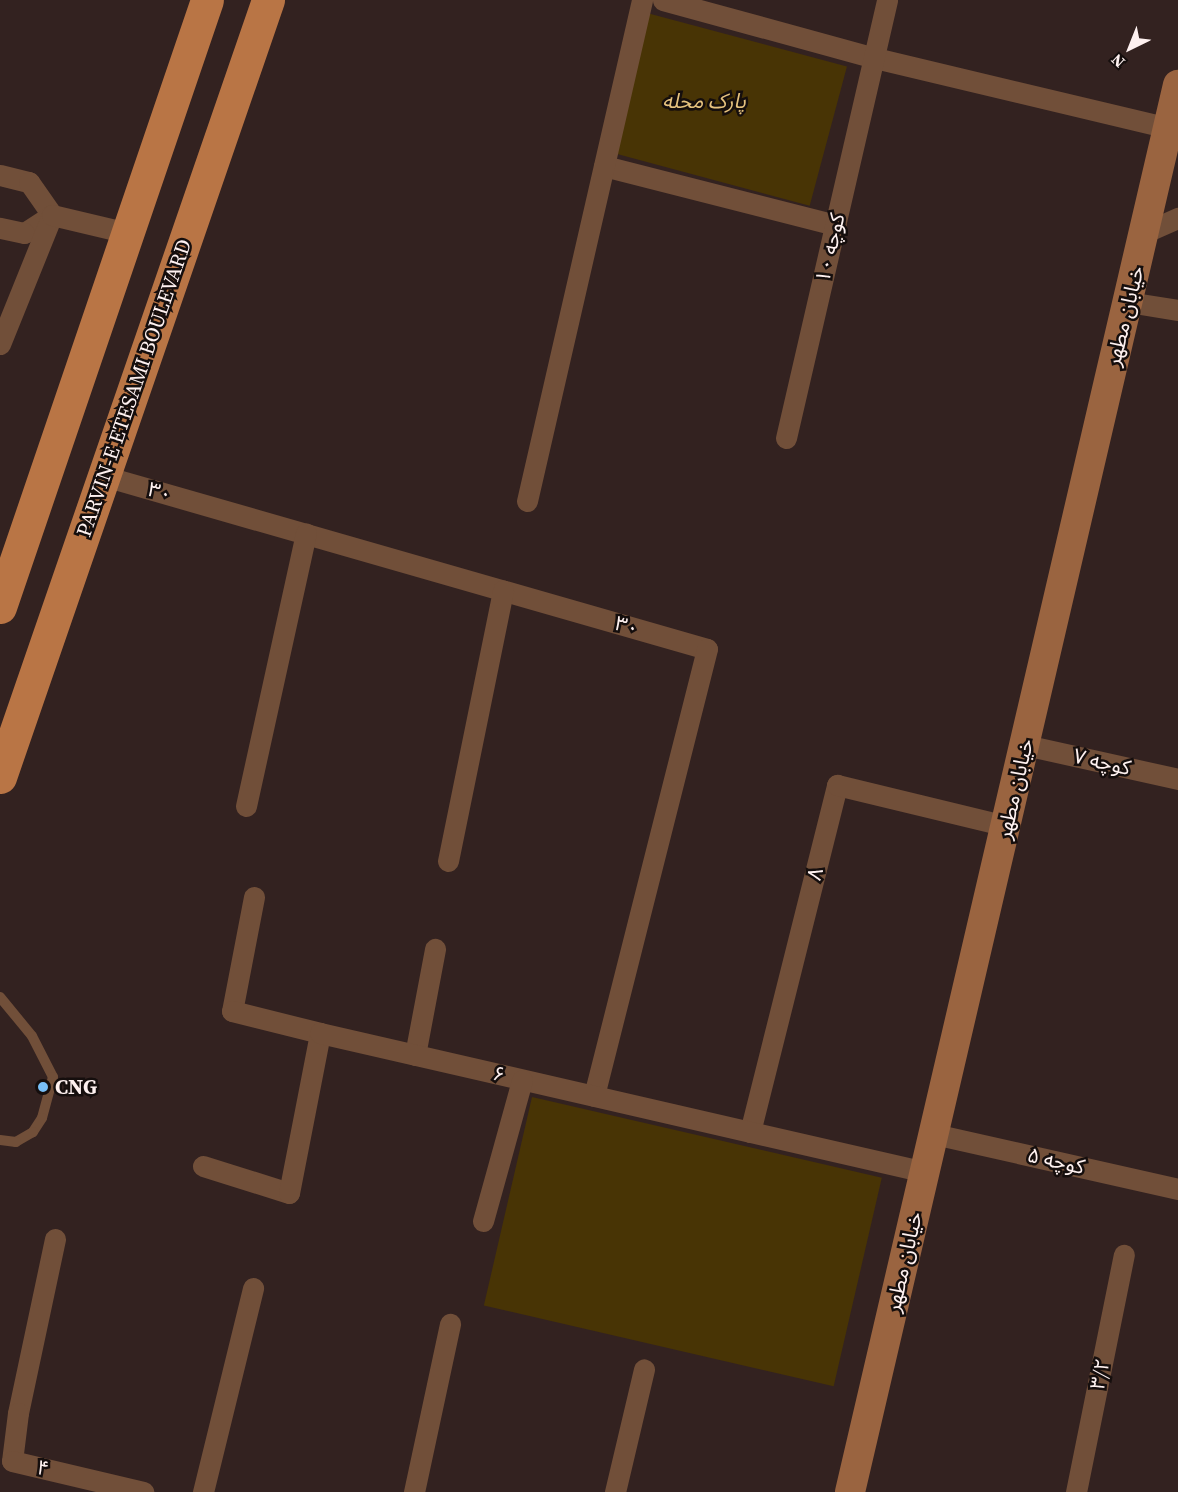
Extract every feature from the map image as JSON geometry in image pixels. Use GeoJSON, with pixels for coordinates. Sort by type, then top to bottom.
{"type":"FeatureCollection","features":[{"type":"Feature","properties":{"kind":"main road"},"geometry":{"type":"LineString","coordinates":[[0,606],[207,0]]}},
{"type":"Feature","properties":{"kind":"main road","name":"PARVIN-E ETESAMI BOULEVARD"},"geometry":{"type":"LineString","coordinates":[[0,777],[268,0]]}},
{"type":"Feature","properties":{"kind":"street"},"geometry":{"type":"LineString","coordinates":[[527,501],[642,0]]}},
{"type":"Feature","properties":{"kind":"street"},"geometry":{"type":"LineString","coordinates":[[663,0],[875,58],[1168,128]]}},
{"type":"Feature","properties":{"kind":"street","name":"کوچه ۱۰"},"geometry":{"type":"LineString","coordinates":[[786,438],[887,0]]}},
{"type":"Feature","properties":{"kind":"street","name":"خیابان مطهر"},"geometry":{"type":"LineString","coordinates":[[850,1492],[1146,232],[1178,85]]}},
{"type":"Feature","properties":{"kind":"street"},"geometry":{"type":"LineString","coordinates":[[604,166],[836,225]]}},
{"type":"Feature","properties":{"kind":"street"},"geometry":{"type":"LineString","coordinates":[[0,175],[29,182],[52,214],[128,233]]}},
{"type":"Feature","properties":{"kind":"street"},"geometry":{"type":"LineString","coordinates":[[0,228],[24,233],[52,214]]}},
{"type":"Feature","properties":{"kind":"street"},"geometry":{"type":"LineString","coordinates":[[0,344],[52,214]]}},
{"type":"Feature","properties":{"kind":"street"},"geometry":{"type":"LineString","coordinates":[[1146,232],[1178,218]]}},
{"type":"Feature","properties":{"kind":"street"},"geometry":{"type":"LineString","coordinates":[[1128,302],[1178,310]]}},
{"type":"Feature","properties":{"kind":"street","name":"۳۰"},"geometry":{"type":"LineString","coordinates":[[104,476],[708,649],[594,1096]]}},
{"type":"Feature","properties":{"kind":"street"},"geometry":{"type":"LineString","coordinates":[[246,806],[306,534]]}},
{"type":"Feature","properties":{"kind":"street"},"geometry":{"type":"LineString","coordinates":[[448,861],[503,591]]}},
{"type":"Feature","properties":{"kind":"street","name":"کوچه ۷"},"geometry":{"type":"LineString","coordinates":[[1025,745],[1178,779]]}},
{"type":"Feature","properties":{"kind":"street","name":"۸"},"geometry":{"type":"LineString","coordinates":[[750,1132],[837,785],[1006,826]]}},
{"type":"Feature","properties":{"kind":"street","name":"۶"},"geometry":{"type":"LineString","coordinates":[[254,897],[232,1011],[925,1172]]}},
{"type":"Feature","properties":{"kind":"street"},"geometry":{"type":"LineString","coordinates":[[415,1055],[435,949]]}},
{"type":"Feature","properties":{"kind":"street"},"geometry":{"type":"LineString","coordinates":[[203,1166],[289,1193],[320,1033]]}},
{"type":"Feature","properties":{"kind":"street"},"geometry":{"type":"LineString","coordinates":[[483,1221],[522,1080]]}},
{"type":"Feature","properties":{"kind":"street","name":"کوچه ۵"},"geometry":{"type":"LineString","coordinates":[[934,1134],[1178,1188]]}},
{"type":"Feature","properties":{"kind":"street","name":"۴"},"geometry":{"type":"LineString","coordinates":[[55,1239],[18,1413],[12,1461],[143,1492]]}},
{"type":"Feature","properties":{"kind":"street","name":"۳/۲"},"geometry":{"type":"LineString","coordinates":[[1076,1492],[1124,1255]]}},
{"type":"Feature","properties":{"kind":"street"},"geometry":{"type":"LineString","coordinates":[[203,1492],[253,1288]]}},
{"type":"Feature","properties":{"kind":"street"},"geometry":{"type":"LineString","coordinates":[[414,1492],[450,1324]]}},
{"type":"Feature","properties":{"kind":"street"},"geometry":{"type":"LineString","coordinates":[[615,1492],[644,1369]]}},
{"type":"Feature","properties":{"kind":"lane"},"geometry":{"type":"LineString","coordinates":[[0,997],[32,1036],[53,1077],[42,1118],[33,1132],[16,1142],[0,1140]]}},
{"type":"Feature","properties":{"kind":"green space","name":"پارک محله"},"geometry":{"type":"Polygon","coordinates":[[[647,13],[847,67],[810,206],[610,152],[647,13]]]}},
{"type":"Feature","properties":{"kind":"green space"},"geometry":{"type":"Polygon","coordinates":[[[532,1097],[882,1178],[834,1386],[484,1306],[532,1097]]]}},
{"type":"Feature","properties":{"kind":"place","name":"CNG"},"geometry":{"type":"Point","coordinates":[43,1087]}}]}
